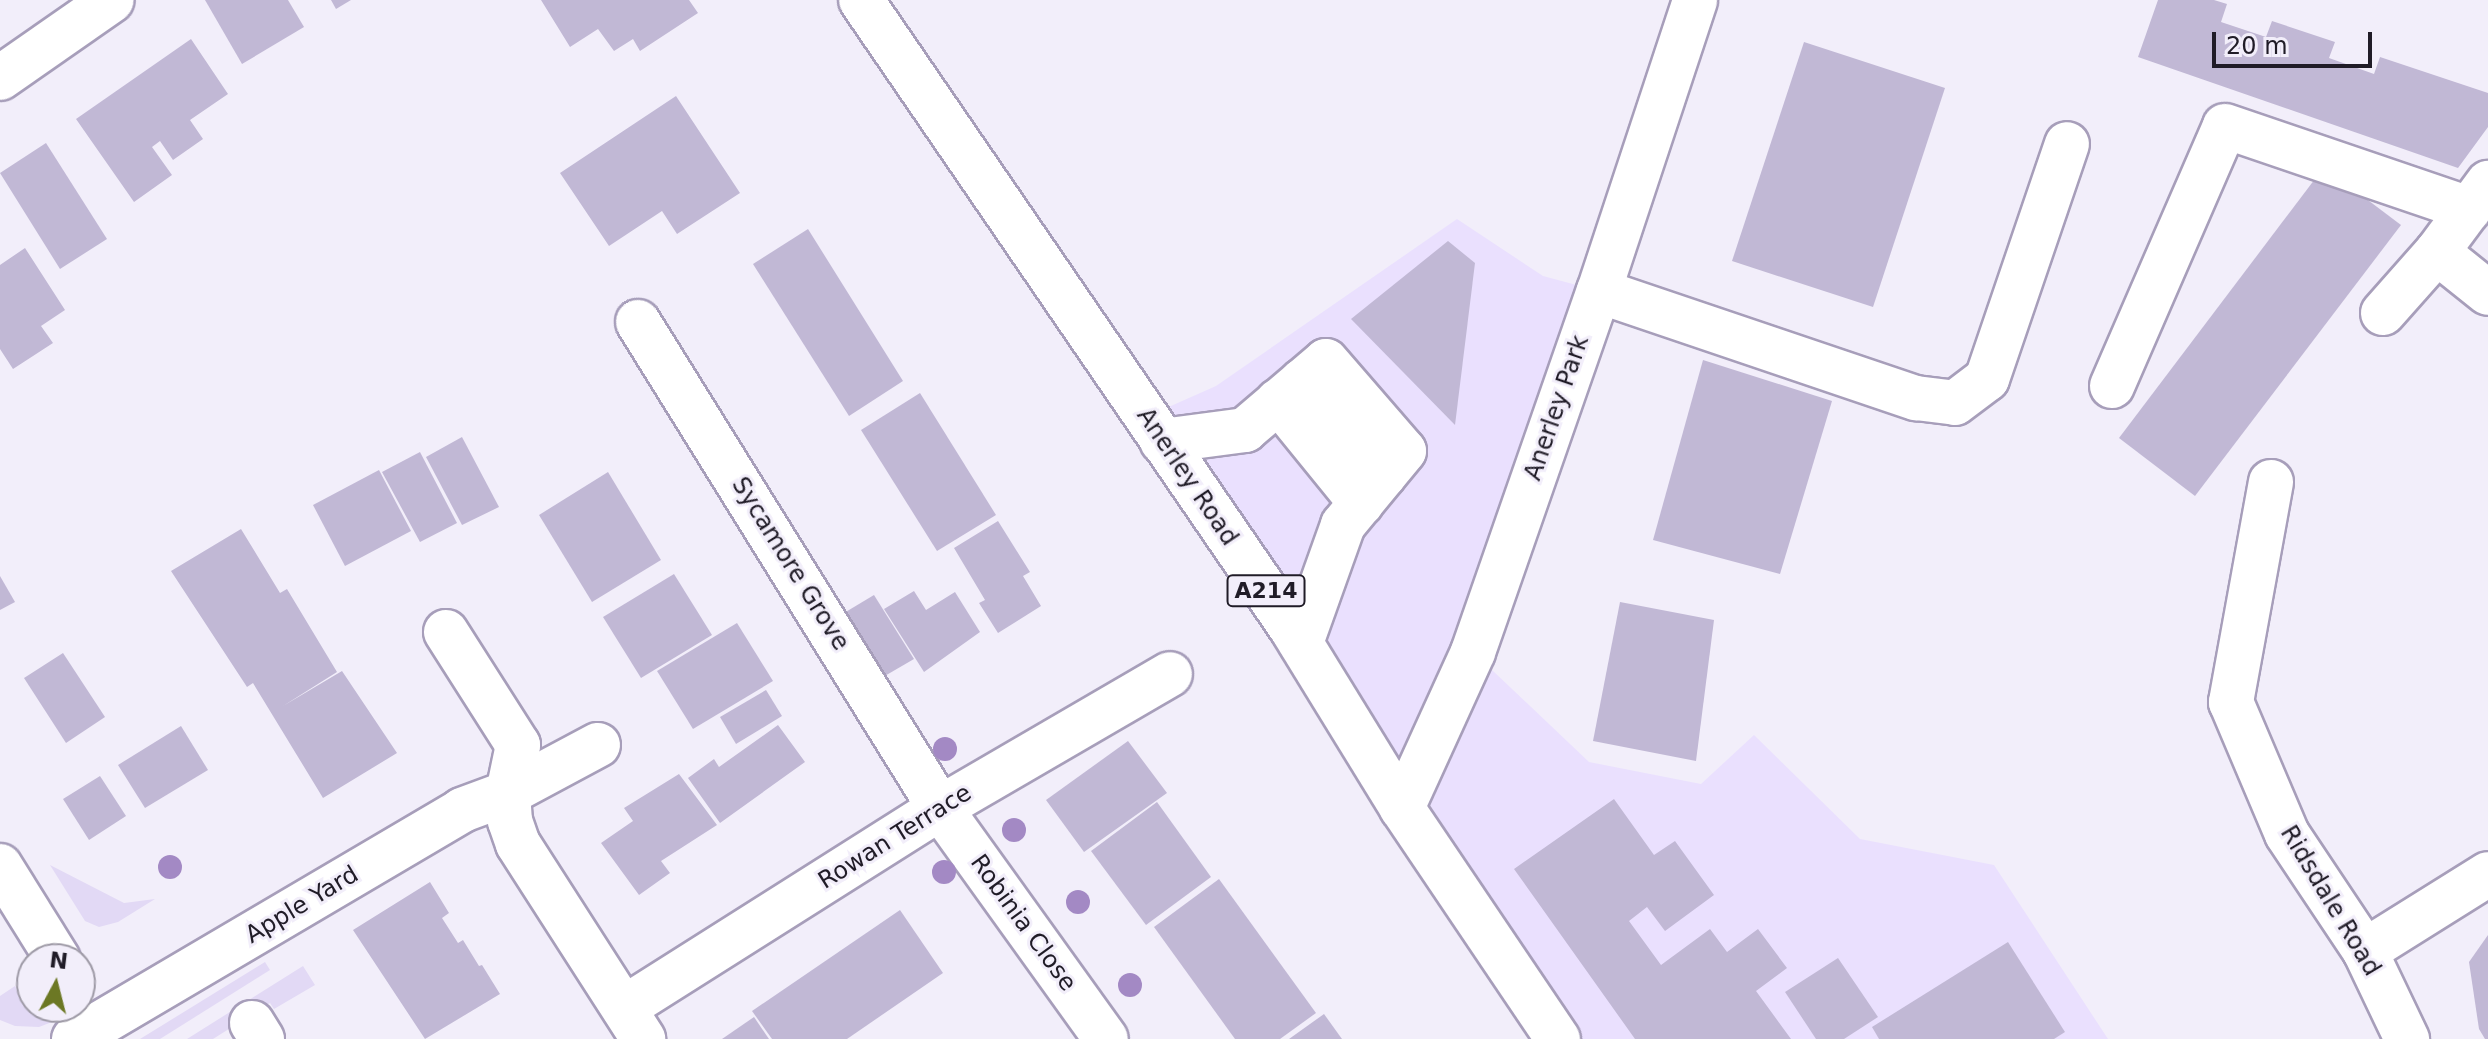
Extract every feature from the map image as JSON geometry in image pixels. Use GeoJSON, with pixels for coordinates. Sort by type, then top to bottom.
{"type":"FeatureCollection","features":[{"type":"Feature","properties":{"kind":"street"},"geometry":{"type":"LineString","coordinates":[[0,78],[112,0]]}},
{"type":"Feature","properties":{"kind":"street","name":"Anerley Road"},"geometry":{"type":"LineString","coordinates":[[861,0],[1301,643],[1402,808],[1558,1039]]}},
{"type":"Feature","properties":{"kind":"street","name":"Anerley Park"},"geometry":{"type":"LineString","coordinates":[[1402,808],[1473,652],[1599,291],[1695,0]]}},
{"type":"Feature","properties":{"kind":"street"},"geometry":{"type":"LineString","coordinates":[[2112,386],[2225,126],[2478,196],[2437,252],[2383,313]]}},
{"type":"Feature","properties":{"kind":"street"},"geometry":{"type":"LineString","coordinates":[[1599,291],[1916,398],[1955,403],[1987,379],[2067,144]]}},
{"type":"Feature","properties":{"kind":"street"},"geometry":{"type":"LineString","coordinates":[[2437,252],[2488,293]]}},
{"type":"Feature","properties":{"kind":"street","name":"Sycamore Grove"},"geometry":{"type":"LineString","coordinates":[[638,322],[940,808]]}},
{"type":"Feature","properties":{"kind":"street"},"geometry":{"type":"LineString","coordinates":[[1162,441],[1245,430],[1326,361],[1404,451],[1343,525],[1301,643]]}},
{"type":"Feature","properties":{"kind":"street"},"geometry":{"type":"LineString","coordinates":[[1290,391],[1373,489]]}},
{"type":"Feature","properties":{"kind":"street","name":"Ridsdale Road"},"geometry":{"type":"LineString","coordinates":[[2271,482],[2231,702],[2287,834],[2365,951],[2407,1039]]}},
{"type":"Feature","properties":{"kind":"street"},"geometry":{"type":"LineString","coordinates":[[446,632],[518,745],[508,793],[510,821],[518,844],[634,1024]]}},
{"type":"Feature","properties":{"kind":"street","name":"Rowan Terrace"},"geometry":{"type":"LineString","coordinates":[[634,1024],[940,808],[1170,674]]}},
{"type":"Feature","properties":{"kind":"street","name":"Apple Yard"},"geometry":{"type":"LineString","coordinates":[[96,1012],[462,810],[508,793],[598,745]]}},
{"type":"Feature","properties":{"kind":"street","name":"Robinia Close"},"geometry":{"type":"LineString","coordinates":[[940,808],[1106,1039]]}},
{"type":"Feature","properties":{"kind":"street"},"geometry":{"type":"LineString","coordinates":[[0,866],[48,943]]}},
{"type":"Feature","properties":{"kind":"street"},"geometry":{"type":"LineString","coordinates":[[2365,951],[2488,874]]}},
{"type":"Feature","properties":{"kind":"shaded area"},"geometry":{"type":"Polygon","coordinates":[[[1457,219],[1543,276],[1599,291],[1473,652],[1589,762],[1701,784],[1754,735],[1860,839],[1994,865],[2108,1039],[1558,1039],[1146,417],[1216,386],[1457,219]]]}},
{"type":"Feature","properties":{"kind":"shaded area"},"geometry":{"type":"Polygon","coordinates":[[[50,865],[124,903],[155,899],[118,922],[99,927],[85,921],[50,865]]]}},
{"type":"Feature","properties":{"kind":"shaded area"},"geometry":{"type":"Polygon","coordinates":[[[265,962],[270,970],[160,1039],[140,1039],[265,962]]]}},
{"type":"Feature","properties":{"kind":"shaded area"},"geometry":{"type":"Polygon","coordinates":[[[303,966],[315,985],[274,1009],[270,1003],[213,1039],[187,1039],[303,966]]]}},
{"type":"Feature","properties":{"kind":"shaded area"},"geometry":{"type":"Polygon","coordinates":[[[15,986],[16,1023],[49,1023],[39,1027],[15,1026],[0,1020],[0,996],[15,986]]]}},
{"type":"Feature","properties":{"kind":"building"},"geometry":{"type":"Polygon","coordinates":[[[205,0],[288,0],[304,27],[242,64],[205,0]]]}},
{"type":"Feature","properties":{"kind":"building"},"geometry":{"type":"Polygon","coordinates":[[[331,0],[351,0],[336,9],[331,0]]]}},
{"type":"Feature","properties":{"kind":"building"},"geometry":{"type":"Polygon","coordinates":[[[541,0],[689,0],[698,13],[640,51],[633,39],[614,51],[598,29],[570,47],[541,0]]]}},
{"type":"Feature","properties":{"kind":"building"},"geometry":{"type":"Polygon","coordinates":[[[2158,0],[2214,0],[2227,4],[2221,22],[2266,37],[2272,21],[2335,42],[2329,58],[2374,74],[2380,57],[2488,93],[2488,127],[2458,168],[2138,57],[2158,0]]]}},
{"type":"Feature","properties":{"kind":"building"},"geometry":{"type":"Polygon","coordinates":[[[191,39],[228,94],[190,120],[203,139],[173,160],[160,141],[152,147],[172,175],[134,202],[76,119],[191,39]]]}},
{"type":"Feature","properties":{"kind":"building"},"geometry":{"type":"Polygon","coordinates":[[[1804,42],[1945,88],[1873,307],[1732,261],[1804,42]]]}},
{"type":"Feature","properties":{"kind":"building"},"geometry":{"type":"Polygon","coordinates":[[[676,96],[740,193],[677,234],[662,211],[609,246],[560,173],[676,96]]]}},
{"type":"Feature","properties":{"kind":"building"},"geometry":{"type":"Polygon","coordinates":[[[46,143],[107,239],[60,269],[0,173],[46,143]]]}},
{"type":"Feature","properties":{"kind":"building"},"geometry":{"type":"Polygon","coordinates":[[[2324,167],[2401,225],[2195,496],[2119,438],[2324,167]]]}},
{"type":"Feature","properties":{"kind":"building"},"geometry":{"type":"Polygon","coordinates":[[[808,229],[903,381],[849,416],[753,264],[808,229]]]}},
{"type":"Feature","properties":{"kind":"building"},"geometry":{"type":"Polygon","coordinates":[[[1448,241],[1475,263],[1455,425],[1351,319],[1448,241]]]}},
{"type":"Feature","properties":{"kind":"building"},"geometry":{"type":"Polygon","coordinates":[[[25,248],[65,310],[41,326],[53,343],[13,369],[0,349],[0,265],[25,248]]]}},
{"type":"Feature","properties":{"kind":"building"},"geometry":{"type":"Polygon","coordinates":[[[1703,360],[1832,401],[1780,574],[1653,540],[1703,360]]]}},
{"type":"Feature","properties":{"kind":"building"},"geometry":{"type":"Polygon","coordinates":[[[920,393],[996,515],[937,551],[861,430],[920,393]]]}},
{"type":"Feature","properties":{"kind":"building"},"geometry":{"type":"Polygon","coordinates":[[[462,437],[499,507],[462,525],[426,457],[462,437]]]}},
{"type":"Feature","properties":{"kind":"building"},"geometry":{"type":"Polygon","coordinates":[[[420,452],[457,523],[420,542],[382,472],[420,452]]]}},
{"type":"Feature","properties":{"kind":"building"},"geometry":{"type":"Polygon","coordinates":[[[379,470],[411,531],[345,566],[313,505],[379,470]]]}},
{"type":"Feature","properties":{"kind":"building"},"geometry":{"type":"Polygon","coordinates":[[[608,472],[661,560],[592,602],[539,515],[608,472]]]}},
{"type":"Feature","properties":{"kind":"building"},"geometry":{"type":"Polygon","coordinates":[[[998,521],[1030,572],[1023,576],[1041,606],[998,633],[979,603],[985,600],[954,548],[998,521]]]}},
{"type":"Feature","properties":{"kind":"building"},"geometry":{"type":"Polygon","coordinates":[[[241,529],[280,593],[287,589],[337,672],[283,706],[342,671],[397,753],[323,798],[253,683],[247,687],[171,571],[241,529]]]}},
{"type":"Feature","properties":{"kind":"building"},"geometry":{"type":"Polygon","coordinates":[[[674,574],[712,635],[641,678],[603,617],[674,574]]]}},
{"type":"Feature","properties":{"kind":"building"},"geometry":{"type":"Polygon","coordinates":[[[0,576],[15,602],[0,610],[0,576]]]}},
{"type":"Feature","properties":{"kind":"building"},"geometry":{"type":"Polygon","coordinates":[[[914,591],[926,610],[955,592],[980,632],[924,672],[884,609],[914,591]]]}},
{"type":"Feature","properties":{"kind":"building"},"geometry":{"type":"Polygon","coordinates":[[[874,595],[914,659],[883,677],[844,613],[874,595]]]}},
{"type":"Feature","properties":{"kind":"building"},"geometry":{"type":"Polygon","coordinates":[[[1620,602],[1714,620],[1696,761],[1593,741],[1620,602]]]}},
{"type":"Feature","properties":{"kind":"building"},"geometry":{"type":"Polygon","coordinates":[[[737,623],[773,681],[693,729],[657,671],[737,623]]]}},
{"type":"Feature","properties":{"kind":"building"},"geometry":{"type":"Polygon","coordinates":[[[63,653],[105,717],[66,743],[24,678],[63,653]]]}},
{"type":"Feature","properties":{"kind":"building"},"geometry":{"type":"Polygon","coordinates":[[[766,690],[782,716],[736,744],[720,717],[766,690]]]}},
{"type":"Feature","properties":{"kind":"building"},"geometry":{"type":"Polygon","coordinates":[[[778,725],[805,762],[720,823],[688,778],[714,759],[719,767],[778,725]]]}},
{"type":"Feature","properties":{"kind":"building"},"geometry":{"type":"Polygon","coordinates":[[[181,726],[208,770],[145,808],[118,765],[181,726]]]}},
{"type":"Feature","properties":{"kind":"building"},"geometry":{"type":"Polygon","coordinates":[[[1128,741],[1167,793],[1084,852],[1046,800],[1128,741]]]}},
{"type":"Feature","properties":{"kind":"building"},"geometry":{"type":"Polygon","coordinates":[[[679,774],[717,825],[661,861],[670,873],[639,895],[601,843],[633,821],[624,808],[679,774]]]}},
{"type":"Feature","properties":{"kind":"building"},"geometry":{"type":"Polygon","coordinates":[[[100,776],[126,816],[89,840],[63,799],[100,776]]]}},
{"type":"Feature","properties":{"kind":"building"},"geometry":{"type":"Polygon","coordinates":[[[1614,799],[1654,855],[1675,841],[1714,895],[1665,931],[1647,907],[1629,921],[1661,965],[1710,929],[1727,952],[1758,929],[1787,968],[1756,991],[1791,1039],[1635,1039],[1514,869],[1614,799]]]}},
{"type":"Feature","properties":{"kind":"building"},"geometry":{"type":"Polygon","coordinates":[[[1157,802],[1211,877],[1146,925],[1091,851],[1157,802]]]}},
{"type":"Feature","properties":{"kind":"building"},"geometry":{"type":"Polygon","coordinates":[[[1219,879],[1316,1013],[1280,1039],[1235,1039],[1154,927],[1219,879]]]}},
{"type":"Feature","properties":{"kind":"building"},"geometry":{"type":"Polygon","coordinates":[[[430,882],[449,913],[442,918],[458,943],[463,940],[500,994],[425,1039],[353,930],[430,882]]]}},
{"type":"Feature","properties":{"kind":"building"},"geometry":{"type":"Polygon","coordinates":[[[900,910],[943,973],[847,1039],[772,1039],[752,1011],[900,910]]]}},
{"type":"Feature","properties":{"kind":"building"},"geometry":{"type":"Polygon","coordinates":[[[2488,935],[2488,1039],[2485,1039],[2479,1029],[2469,962],[2488,935]]]}},
{"type":"Feature","properties":{"kind":"building"},"geometry":{"type":"Polygon","coordinates":[[[2008,942],[2065,1032],[2054,1039],[1879,1039],[1872,1027],[2008,942]]]}},
{"type":"Feature","properties":{"kind":"building"},"geometry":{"type":"Polygon","coordinates":[[[1838,958],[1878,1017],[1844,1039],[1816,1039],[1785,992],[1838,958]]]}},
{"type":"Feature","properties":{"kind":"building"},"geometry":{"type":"Polygon","coordinates":[[[1324,1014],[1342,1039],[1289,1039],[1324,1014]]]}},
{"type":"Feature","properties":{"kind":"building"},"geometry":{"type":"Polygon","coordinates":[[[754,1017],[769,1039],[722,1039],[754,1017]]]}}]}
